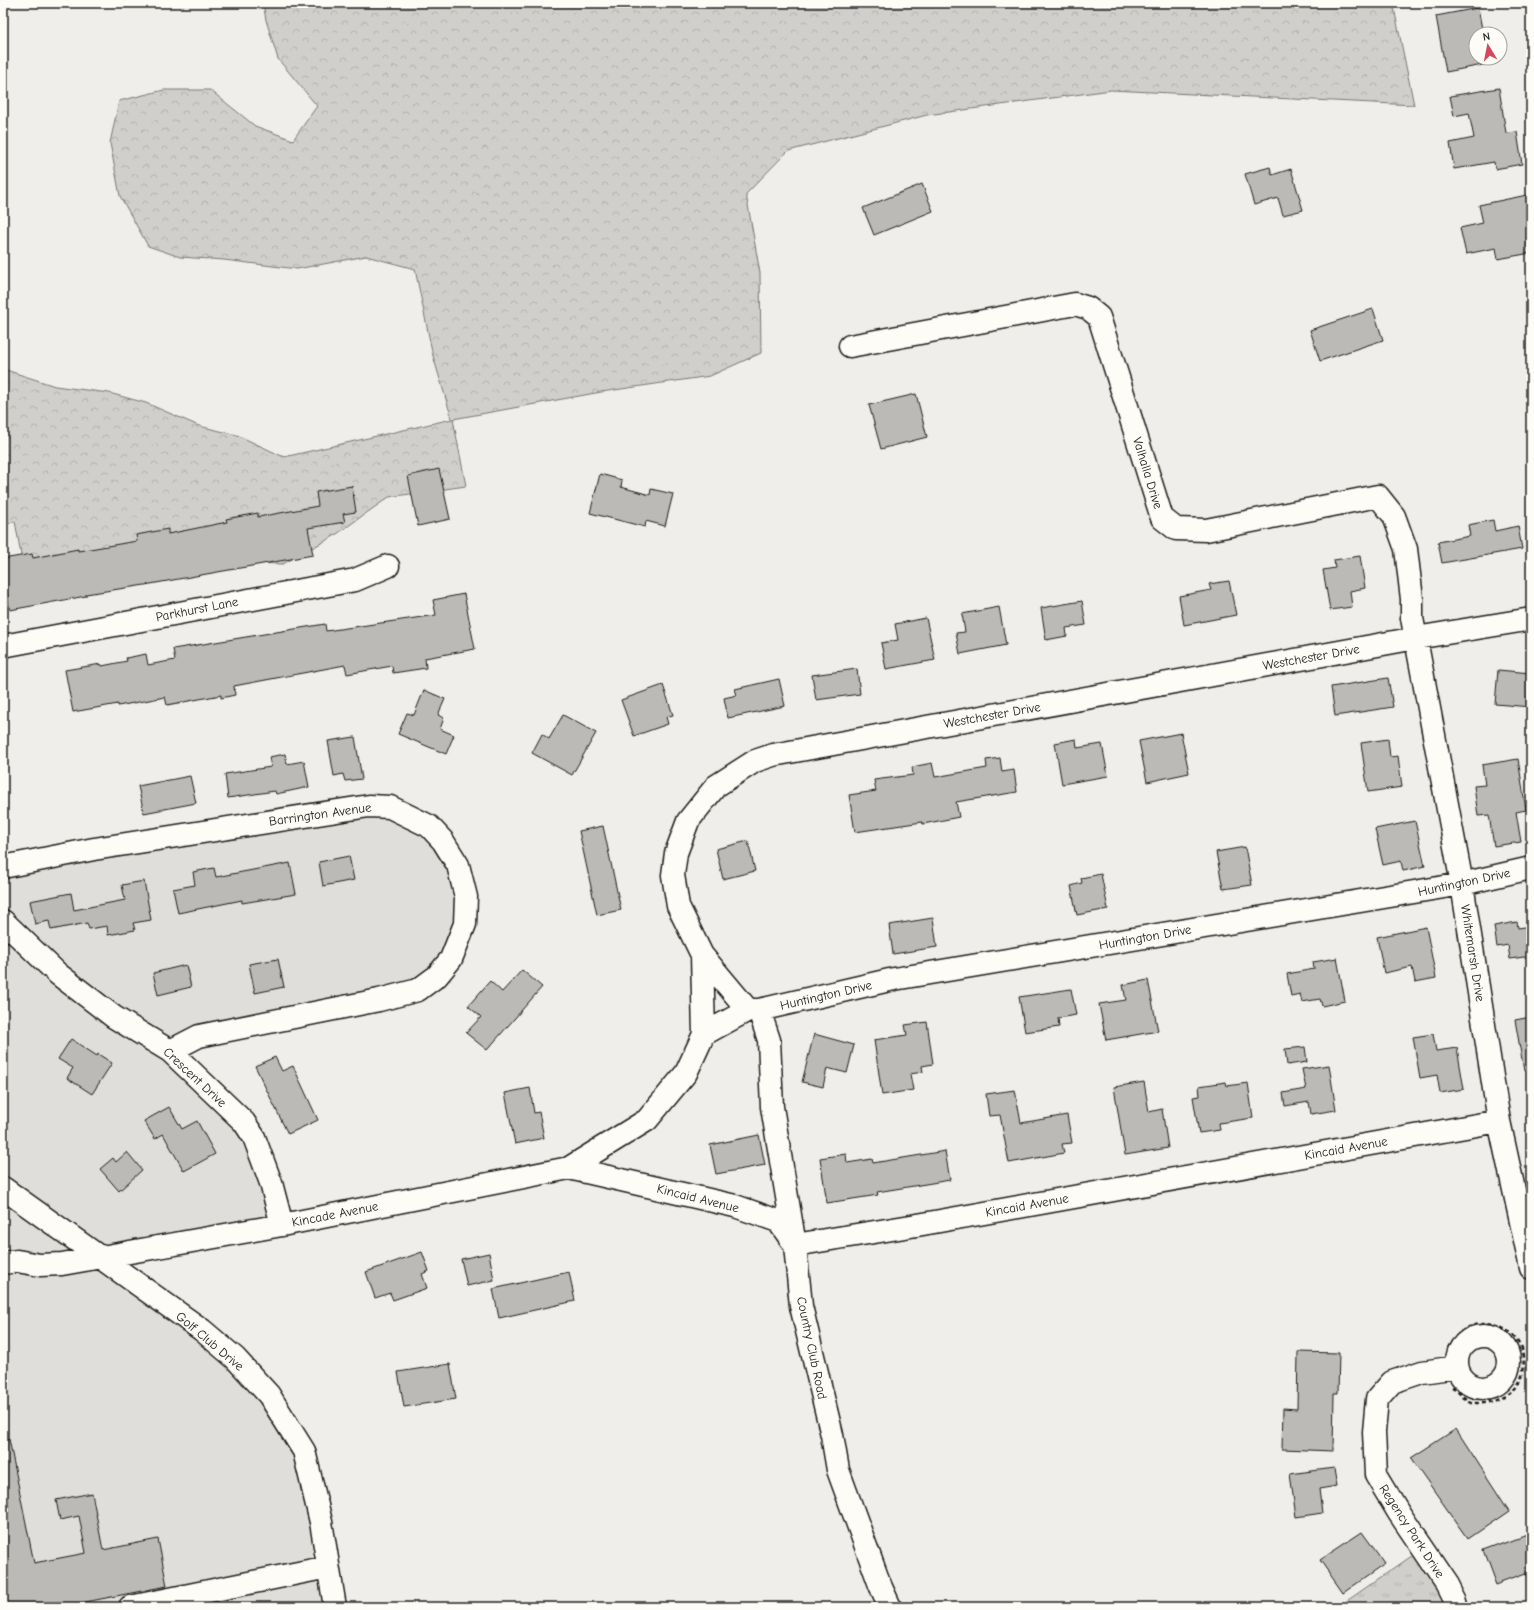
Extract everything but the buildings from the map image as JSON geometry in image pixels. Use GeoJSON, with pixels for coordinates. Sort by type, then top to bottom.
{"type":"FeatureCollection","features":[{"type":"Feature","properties":{"kind":"street","name":"Valhalla Drive"},"geometry":{"type":"LineString","coordinates":[[850,346],[1075,304],[1088,308],[1099,318],[1162,518],[1176,529],[1206,530],[1378,496],[1394,516],[1406,548],[1412,599],[1412,618],[1416,638]]}},
{"type":"Feature","properties":{"kind":"street","name":"Parkhurst Lane"},"geometry":{"type":"LineString","coordinates":[[3,646],[355,580],[388,566]]}},
{"type":"Feature","properties":{"kind":"street","name":"Westchester Drive"},"geometry":{"type":"LineString","coordinates":[[753,1010],[702,955],[678,906],[673,875],[676,853],[688,822],[716,786],[755,761],[773,755],[1416,638],[1531,619]]}},
{"type":"Feature","properties":{"kind":"street","name":"Whitemarsh Drive"},"geometry":{"type":"LineString","coordinates":[[1416,638],[1462,884],[1499,1121],[1531,1268]]}},
{"type":"Feature","properties":{"kind":"street","name":"Barrington Avenue"},"geometry":{"type":"LineString","coordinates":[[3,867],[94,849],[368,806],[390,807],[429,826],[443,841],[458,865],[466,897],[465,924],[451,959],[436,976],[418,990],[379,1000],[199,1036],[170,1051]]}},
{"type":"Feature","properties":{"kind":"street","name":"Huntington Drive"},"geometry":{"type":"LineString","coordinates":[[704,1034],[753,1010],[894,979],[1462,884],[1531,868]]}},
{"type":"Feature","properties":{"kind":"street","name":"Crescent Drive"},"geometry":{"type":"LineString","coordinates":[[3,921],[58,974],[114,1017],[170,1051],[244,1122],[254,1137],[271,1183],[282,1225]]}},
{"type":"Feature","properties":{"kind":"street"},"geometry":{"type":"LineString","coordinates":[[569,1168],[647,1120],[686,1073],[704,1034],[702,955]]}},
{"type":"Feature","properties":{"kind":"street","name":"Country Club Road"},"geometry":{"type":"LineString","coordinates":[[753,1010],[769,1040],[772,1107],[795,1245],[801,1306],[832,1436],[838,1470],[880,1585],[890,1607]]}},
{"type":"Feature","properties":{"kind":"street","name":"Kincaid Avenue"},"geometry":{"type":"LineString","coordinates":[[569,1168],[735,1206],[778,1221],[795,1245],[923,1224],[1499,1121]]}},
{"type":"Feature","properties":{"kind":"street","name":"Kincade Avenue"},"geometry":{"type":"LineString","coordinates":[[3,1263],[16,1260],[40,1265],[62,1264],[100,1258],[282,1225],[569,1168]]}},
{"type":"Feature","properties":{"kind":"street","name":"Golf Club Drive"},"geometry":{"type":"LineString","coordinates":[[3,1188],[202,1330],[235,1358],[269,1394],[304,1451],[321,1522],[336,1607]]}},
{"type":"Feature","properties":{"kind":"street","name":"Regency Park Drive"},"geometry":{"type":"LineString","coordinates":[[1451,1369],[1422,1372],[1392,1382],[1378,1399],[1374,1432],[1376,1475],[1399,1513],[1447,1584],[1455,1600],[1456,1607]]}},
{"type":"Feature","properties":{"kind":"street"},"geometry":{"type":"LineString","coordinates":[[130,1607],[328,1566]]}},
{"type":"Feature","properties":{"kind":"path"},"geometry":{"type":"LineString","coordinates":[[1488,1323],[1506,1329],[1516,1338],[1522,1352],[1524,1367],[1522,1379],[1511,1394],[1499,1400],[1486,1403],[1472,1402],[1462,1397],[1455,1389],[1451,1369],[1451,1344],[1462,1330],[1478,1324],[1488,1323]]}},
{"type":"Feature","properties":{"kind":"shaded area"},"geometry":{"type":"Polygon","coordinates":[[[369,815],[388,817],[424,835],[450,869],[457,898],[456,921],[444,953],[431,968],[414,981],[170,1040],[118,1008],[63,967],[3,908],[3,877],[96,859],[369,815]]]}},
{"type":"Feature","properties":{"kind":"shaded area"},"geometry":{"type":"Polygon","coordinates":[[[3,934],[163,1058],[166,1063],[169,1062],[237,1129],[246,1142],[271,1217],[101,1248],[3,1177],[3,934]]]}},
{"type":"Feature","properties":{"kind":"shaded area"},"geometry":{"type":"Polygon","coordinates":[[[3,1200],[197,1338],[229,1365],[263,1401],[296,1455],[326,1607],[3,1607],[3,1200]]]}},
{"type":"Feature","properties":{"kind":"green space"},"geometry":{"type":"Polygon","coordinates":[[[263,3],[1393,3],[1414,105],[1111,90],[927,115],[788,151],[746,194],[760,273],[761,353],[710,376],[601,392],[453,419],[466,486],[389,497],[334,536],[283,564],[209,562],[28,594],[15,521],[3,526],[3,369],[55,386],[109,393],[146,403],[199,426],[237,435],[284,457],[452,419],[433,356],[415,269],[366,256],[297,269],[224,260],[180,257],[148,246],[120,196],[110,143],[119,101],[164,90],[210,90],[255,126],[293,140],[317,106],[278,59],[266,20],[263,3]]]}},
{"type":"Feature","properties":{"kind":"green space"},"geometry":{"type":"Polygon","coordinates":[[[1416,1553],[1450,1607],[1338,1607],[1416,1553]]]}}]}
